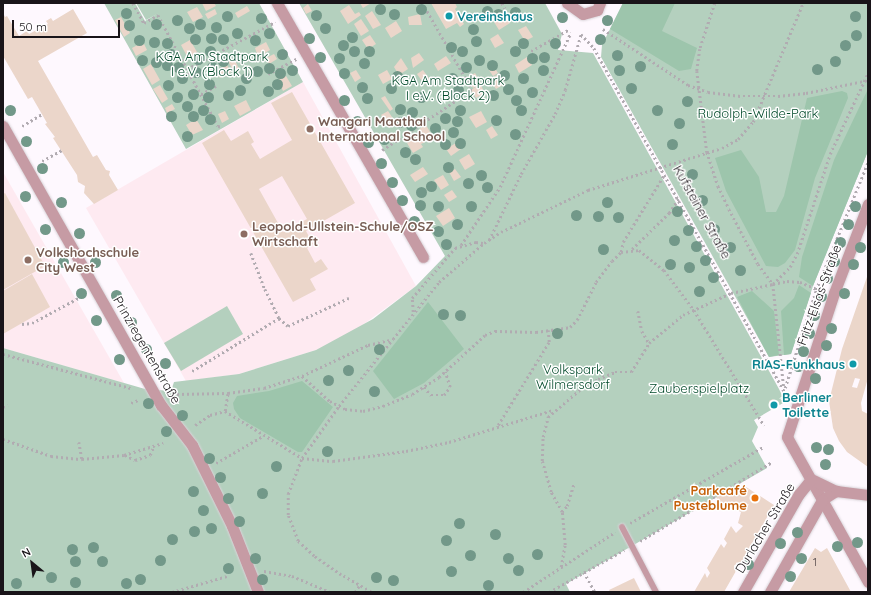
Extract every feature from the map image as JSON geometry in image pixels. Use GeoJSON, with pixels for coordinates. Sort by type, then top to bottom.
{"type":"FeatureCollection","features":[{"type":"Feature","properties":{"kind":"street"},"geometry":{"type":"LineString","coordinates":[[277,3],[423,257]]}},
{"type":"Feature","properties":{"kind":"street"},"geometry":{"type":"LineString","coordinates":[[567,3],[583,14],[598,7]]}},
{"type":"Feature","properties":{"kind":"street","name":"Prinzregentenstraße"},"geometry":{"type":"LineString","coordinates":[[3,126],[161,405],[192,445],[227,514],[258,592]]}},
{"type":"Feature","properties":{"kind":"street","name":"Fritz-Elsas-Straße"},"geometry":{"type":"LineString","coordinates":[[822,500],[787,438],[834,293],[868,204]]}},
{"type":"Feature","properties":{"kind":"street"},"geometry":{"type":"LineString","coordinates":[[811,479],[836,491],[868,495]]}},
{"type":"Feature","properties":{"kind":"street","name":"Durlacher Straße"},"geometry":{"type":"LineString","coordinates":[[743,592],[799,494],[811,479]]}},
{"type":"Feature","properties":{"kind":"street"},"geometry":{"type":"LineString","coordinates":[[770,592],[822,500],[836,491]]}},
{"type":"Feature","properties":{"kind":"street"},"geometry":{"type":"LineString","coordinates":[[822,500],[868,582]]}},
{"type":"Feature","properties":{"kind":"lane"},"geometry":{"type":"LineString","coordinates":[[622,527],[656,592]]}},
{"type":"Feature","properties":{"kind":"path"},"geometry":{"type":"LineString","coordinates":[[133,3],[144,23],[158,15],[218,126],[223,127]]}},
{"type":"Feature","properties":{"kind":"path"},"geometry":{"type":"LineString","coordinates":[[382,150],[470,91],[470,87],[422,3]]}},
{"type":"Feature","properties":{"kind":"path"},"geometry":{"type":"LineString","coordinates":[[502,3],[505,8]]}},
{"type":"Feature","properties":{"kind":"path"},"geometry":{"type":"LineString","coordinates":[[715,3],[700,49],[697,71],[707,152],[718,186],[729,209],[758,264],[773,284],[784,390]]}},
{"type":"Feature","properties":{"kind":"path"},"geometry":{"type":"LineString","coordinates":[[371,592],[359,586],[314,556],[294,534],[288,515],[288,494],[302,458],[339,406],[413,312],[439,282],[484,243],[588,190],[722,148],[738,139],[753,122],[803,3]]}},
{"type":"Feature","properties":{"kind":"path"},"geometry":{"type":"LineString","coordinates":[[187,69],[275,21]]}},
{"type":"Feature","properties":{"kind":"path"},"geometry":{"type":"LineString","coordinates":[[604,29],[699,90],[763,96],[806,94],[868,80]]}},
{"type":"Feature","properties":{"kind":"path"},"geometry":{"type":"LineString","coordinates":[[413,312],[412,298],[416,292],[461,245],[500,187],[570,31],[531,51]]}},
{"type":"Feature","properties":{"kind":"path","name":"Kufsteiner Straße"},"geometry":{"type":"LineString","coordinates":[[488,241],[521,174],[555,114],[568,84],[581,34],[594,48],[784,390],[797,405]]}},
{"type":"Feature","properties":{"kind":"path"},"geometry":{"type":"LineString","coordinates":[[268,74],[296,58]]}},
{"type":"Feature","properties":{"kind":"path"},"geometry":{"type":"LineString","coordinates":[[773,284],[790,267],[797,254],[830,154],[862,82],[868,73]]}},
{"type":"Feature","properties":{"kind":"path"},"geometry":{"type":"LineString","coordinates":[[201,94],[216,86]]}},
{"type":"Feature","properties":{"kind":"path"},"geometry":{"type":"LineString","coordinates":[[22,126],[42,114]]}},
{"type":"Feature","properties":{"kind":"path"},"geometry":{"type":"LineString","coordinates":[[42,161],[62,150]]}},
{"type":"Feature","properties":{"kind":"path"},"geometry":{"type":"LineString","coordinates":[[784,390],[816,290],[868,162]]}},
{"type":"Feature","properties":{"kind":"path"},"geometry":{"type":"LineString","coordinates":[[302,376],[339,406],[354,411],[374,409],[424,387],[445,372],[485,336],[495,331],[548,330],[570,327],[577,320],[596,282],[621,252],[623,242],[664,175]]}},
{"type":"Feature","properties":{"kind":"path"},"geometry":{"type":"LineString","coordinates":[[621,252],[632,249],[669,213],[678,199]]}},
{"type":"Feature","properties":{"kind":"path"},"geometry":{"type":"LineString","coordinates":[[461,245],[484,243]]}},
{"type":"Feature","properties":{"kind":"path"},"geometry":{"type":"LineString","coordinates":[[632,249],[644,252],[654,260],[694,310],[764,425]]}},
{"type":"Feature","properties":{"kind":"path"},"geometry":{"type":"LineString","coordinates":[[252,253],[279,318],[288,326],[349,298]]}},
{"type":"Feature","properties":{"kind":"path"},"geometry":{"type":"LineString","coordinates":[[195,425],[210,415],[226,411],[264,436],[302,458],[333,461],[406,451],[449,442],[554,410],[598,378],[615,372],[631,372],[649,343],[683,315],[731,293],[787,280],[800,282],[816,290],[834,293]]}},
{"type":"Feature","properties":{"kind":"path"},"geometry":{"type":"LineString","coordinates":[[22,324],[32,323],[80,297]]}},
{"type":"Feature","properties":{"kind":"path"},"geometry":{"type":"LineString","coordinates":[[638,311],[642,331],[649,343]]}},
{"type":"Feature","properties":{"kind":"path"},"geometry":{"type":"LineString","coordinates":[[192,371],[279,318]]}},
{"type":"Feature","properties":{"kind":"path"},"geometry":{"type":"LineString","coordinates":[[498,426],[550,342],[548,330]]}},
{"type":"Feature","properties":{"kind":"path"},"geometry":{"type":"LineString","coordinates":[[177,394],[228,393],[264,388],[302,376],[368,345],[393,339]]}},
{"type":"Feature","properties":{"kind":"path"},"geometry":{"type":"LineString","coordinates":[[3,354],[131,388]]}},
{"type":"Feature","properties":{"kind":"path"},"geometry":{"type":"LineString","coordinates":[[424,387],[431,395],[444,394],[450,387],[445,372]]}},
{"type":"Feature","properties":{"kind":"path"},"geometry":{"type":"LineString","coordinates":[[226,411],[228,393]]}},
{"type":"Feature","properties":{"kind":"path"},"geometry":{"type":"LineString","coordinates":[[131,403],[138,400]]}},
{"type":"Feature","properties":{"kind":"path"},"geometry":{"type":"LineString","coordinates":[[3,407],[8,405]]}},
{"type":"Feature","properties":{"kind":"path"},"geometry":{"type":"LineString","coordinates":[[554,410],[545,427],[542,461],[549,486],[562,512],[565,545],[561,567]]}},
{"type":"Feature","properties":{"kind":"path"},"geometry":{"type":"LineString","coordinates":[[216,463],[264,436]]}},
{"type":"Feature","properties":{"kind":"path"},"geometry":{"type":"LineString","coordinates":[[3,439],[51,456],[82,459],[124,455],[163,442]]}},
{"type":"Feature","properties":{"kind":"path"},"geometry":{"type":"LineString","coordinates":[[79,442],[82,459]]}},
{"type":"Feature","properties":{"kind":"path"},"geometry":{"type":"LineString","coordinates":[[124,455],[135,460],[150,455],[154,446]]}},
{"type":"Feature","properties":{"kind":"path"},"geometry":{"type":"LineString","coordinates":[[523,592],[622,527],[763,447]]}},
{"type":"Feature","properties":{"kind":"path"},"geometry":{"type":"LineString","coordinates":[[549,592],[631,546],[772,462]]}},
{"type":"Feature","properties":{"kind":"path"},"geometry":{"type":"LineString","coordinates":[[562,512],[567,506],[574,483]]}},
{"type":"Feature","properties":{"kind":"path"},"geometry":{"type":"LineString","coordinates":[[264,571],[292,576],[330,592]]}},
{"type":"Feature","properties":{"kind":"path"},"geometry":{"type":"LineString","coordinates":[[584,572],[595,592]]}},
{"type":"Feature","properties":{"kind":"path"},"geometry":{"type":"LineString","coordinates":[[172,592],[227,576]]}},
{"type":"Feature","properties":{"kind":"path"},"geometry":{"type":"LineString","coordinates":[[355,592],[359,586]]}},
{"type":"Feature","properties":{"kind":"shaded area","name":"Leopold-Ullstein-Schule/OSZ Wirtschaft"},"geometry":{"type":"Polygon","coordinates":[[[303,82],[416,286],[353,332],[316,350],[239,374],[186,381],[86,208],[303,82]]]}},
{"type":"Feature","properties":{"kind":"shaded area","name":"Volkshochschule City West"},"geometry":{"type":"Polygon","coordinates":[[[3,172],[124,383],[3,348],[3,172]]]}},
{"type":"Feature","properties":{"kind":"green space","name":"KGA Am Stadtpark I e.V. (Block 1)"},"geometry":{"type":"Polygon","coordinates":[[[104,3],[135,3],[145,21],[159,13],[146,20],[136,3],[259,3],[303,82],[186,149],[104,3]]]}},
{"type":"Feature","properties":{"kind":"green space","name":"Volkspark Wilmersdorf"},"geometry":{"type":"Polygon","coordinates":[[[299,3],[545,3],[562,34],[558,50],[593,53],[784,399],[783,403],[754,420],[758,427],[752,441],[767,468],[566,584],[570,592],[3,592],[3,348],[145,389],[171,391],[174,382],[239,374],[316,350],[373,319],[416,286],[445,256],[299,3]]]}},
{"type":"Feature","properties":{"kind":"green space","name":"Rudolph-Wilde-Park"},"geometry":{"type":"Polygon","coordinates":[[[623,3],[868,3],[868,151],[813,286],[791,354],[769,357],[601,57],[602,45],[623,3]]]}},
{"type":"Feature","properties":{"kind":"green space"},"geometry":{"type":"Polygon","coordinates":[[[623,3],[675,3],[662,31],[697,48],[691,69],[679,71],[610,29],[623,3]]]}},
{"type":"Feature","properties":{"kind":"green space"},"geometry":{"type":"Polygon","coordinates":[[[868,89],[868,151],[813,286],[799,277],[802,257],[834,160],[868,89]]]}},
{"type":"Feature","properties":{"kind":"green space"},"geometry":{"type":"Polygon","coordinates":[[[842,91],[847,93],[848,98],[815,178],[795,250],[785,263],[778,267],[766,266],[726,191],[715,158],[741,150],[759,177],[766,212],[776,212],[784,196],[807,98],[842,91]]]}},
{"type":"Feature","properties":{"kind":"green space"},"geometry":{"type":"Polygon","coordinates":[[[799,285],[811,293],[791,354],[784,355],[781,311],[794,298],[799,285]]]}},
{"type":"Feature","properties":{"kind":"green space"},"geometry":{"type":"Polygon","coordinates":[[[752,291],[774,311],[779,355],[769,357],[737,297],[752,291]]]}},
{"type":"Feature","properties":{"kind":"green space"},"geometry":{"type":"Polygon","coordinates":[[[428,302],[464,349],[424,383],[394,399],[373,371],[428,302]]]}},
{"type":"Feature","properties":{"kind":"green space"},"geometry":{"type":"Polygon","coordinates":[[[227,306],[243,334],[181,371],[164,343],[227,306]]]}},
{"type":"Feature","properties":{"kind":"green space"},"geometry":{"type":"Polygon","coordinates":[[[302,381],[333,407],[302,452],[298,452],[240,418],[234,409],[233,403],[237,396],[269,391],[302,381]]]}},
{"type":"Feature","properties":{"kind":"building"},"geometry":{"type":"Polygon","coordinates":[[[202,3],[214,3],[216,6],[206,11],[202,3]]]}},
{"type":"Feature","properties":{"kind":"building"},"geometry":{"type":"Polygon","coordinates":[[[360,3],[371,3],[363,8],[360,3]]]}},
{"type":"Feature","properties":{"kind":"building","name":"Vereinshaus"},"geometry":{"type":"Polygon","coordinates":[[[431,3],[455,3],[457,7],[455,9],[464,24],[460,27],[457,23],[446,29],[431,3]]]}},
{"type":"Feature","properties":{"kind":"building"},"geometry":{"type":"Polygon","coordinates":[[[308,4],[312,11],[306,14],[303,8],[308,4]]]}},
{"type":"Feature","properties":{"kind":"building"},"geometry":{"type":"Polygon","coordinates":[[[349,5],[355,14],[359,12],[361,15],[348,24],[340,11],[349,5]]]}},
{"type":"Feature","properties":{"kind":"building"},"geometry":{"type":"Polygon","coordinates":[[[247,6],[250,11],[238,18],[235,13],[247,6]]]}},
{"type":"Feature","properties":{"kind":"building"},"geometry":{"type":"Polygon","coordinates":[[[197,7],[203,17],[193,22],[187,12],[197,7]]]}},
{"type":"Feature","properties":{"kind":"building"},"geometry":{"type":"Polygon","coordinates":[[[73,9],[87,33],[38,61],[93,157],[97,155],[106,170],[110,171],[109,175],[118,190],[94,204],[84,193],[85,186],[78,182],[77,175],[53,138],[55,137],[45,124],[47,123],[32,97],[28,99],[3,56],[3,13],[5,17],[7,16],[19,36],[27,31],[29,34],[48,24],[46,21],[51,18],[53,21],[73,9]]]}},
{"type":"Feature","properties":{"kind":"building"},"geometry":{"type":"Polygon","coordinates":[[[215,9],[217,14],[208,19],[205,14],[215,9]]]}},
{"type":"Feature","properties":{"kind":"building"},"geometry":{"type":"Polygon","coordinates":[[[372,11],[381,25],[373,29],[365,16],[372,11]]]}},
{"type":"Feature","properties":{"kind":"building"},"geometry":{"type":"Polygon","coordinates":[[[420,14],[422,25],[409,25],[408,17],[420,14]]]}},
{"type":"Feature","properties":{"kind":"building"},"geometry":{"type":"Polygon","coordinates":[[[505,16],[510,23],[499,30],[494,22],[505,16]]]}},
{"type":"Feature","properties":{"kind":"building"},"geometry":{"type":"Polygon","coordinates":[[[121,17],[130,33],[124,37],[115,20],[121,17]]]}},
{"type":"Feature","properties":{"kind":"building"},"geometry":{"type":"Polygon","coordinates":[[[361,19],[369,31],[361,36],[354,24],[361,19]]]}},
{"type":"Feature","properties":{"kind":"building"},"geometry":{"type":"Polygon","coordinates":[[[396,21],[402,31],[391,38],[385,28],[396,21]]]}},
{"type":"Feature","properties":{"kind":"building"},"geometry":{"type":"Polygon","coordinates":[[[526,26],[533,37],[525,41],[518,30],[526,26]]]}},
{"type":"Feature","properties":{"kind":"building"},"geometry":{"type":"Polygon","coordinates":[[[498,34],[504,43],[495,48],[490,39],[498,34]]]}},
{"type":"Feature","properties":{"kind":"building"},"geometry":{"type":"Polygon","coordinates":[[[370,35],[376,44],[368,49],[362,40],[370,35]]]}},
{"type":"Feature","properties":{"kind":"building"},"geometry":{"type":"Polygon","coordinates":[[[190,40],[197,52],[188,58],[181,45],[190,40]]]}},
{"type":"Feature","properties":{"kind":"building"},"geometry":{"type":"Polygon","coordinates":[[[143,42],[147,50],[136,56],[132,48],[143,42]]]}},
{"type":"Feature","properties":{"kind":"building"},"geometry":{"type":"Polygon","coordinates":[[[266,42],[270,50],[258,57],[255,48],[266,42]]]}},
{"type":"Feature","properties":{"kind":"building"},"geometry":{"type":"Polygon","coordinates":[[[419,53],[424,60],[413,68],[411,58],[419,53]]]}},
{"type":"Feature","properties":{"kind":"building"},"geometry":{"type":"Polygon","coordinates":[[[274,54],[277,59],[269,64],[266,58],[274,54]]]}},
{"type":"Feature","properties":{"kind":"building"},"geometry":{"type":"Polygon","coordinates":[[[446,56],[451,63],[438,71],[434,64],[446,56]]]}},
{"type":"Feature","properties":{"kind":"building"},"geometry":{"type":"Polygon","coordinates":[[[527,57],[532,65],[519,73],[515,65],[527,57]]]}},
{"type":"Feature","properties":{"kind":"building"},"geometry":{"type":"Polygon","coordinates":[[[234,58],[239,69],[234,72],[228,61],[234,58]]]}},
{"type":"Feature","properties":{"kind":"building"},"geometry":{"type":"Polygon","coordinates":[[[401,58],[408,69],[399,75],[394,67],[401,58]]]}},
{"type":"Feature","properties":{"kind":"building"},"geometry":{"type":"Polygon","coordinates":[[[151,64],[160,80],[152,85],[143,69],[151,64]]]}},
{"type":"Feature","properties":{"kind":"building"},"geometry":{"type":"Polygon","coordinates":[[[227,65],[231,72],[220,78],[216,71],[227,65]]]}},
{"type":"Feature","properties":{"kind":"building"},"geometry":{"type":"Polygon","coordinates":[[[494,67],[498,73],[493,76],[489,70],[494,67]]]}},
{"type":"Feature","properties":{"kind":"building"},"geometry":{"type":"Polygon","coordinates":[[[356,70],[361,78],[355,82],[350,73],[356,70]]]}},
{"type":"Feature","properties":{"kind":"building"},"geometry":{"type":"Polygon","coordinates":[[[387,70],[392,79],[383,84],[378,75],[387,70]]]}},
{"type":"Feature","properties":{"kind":"building"},"geometry":{"type":"Polygon","coordinates":[[[423,70],[430,80],[424,84],[417,74],[423,70]]]}},
{"type":"Feature","properties":{"kind":"building"},"geometry":{"type":"Polygon","coordinates":[[[475,73],[481,83],[473,88],[467,78],[475,73]]]}},
{"type":"Feature","properties":{"kind":"building"},"geometry":{"type":"Polygon","coordinates":[[[497,75],[503,85],[496,89],[490,79],[497,75]]]}},
{"type":"Feature","properties":{"kind":"building"},"geometry":{"type":"Polygon","coordinates":[[[286,76],[292,86],[283,91],[278,80],[286,76]]]}},
{"type":"Feature","properties":{"kind":"building"},"geometry":{"type":"Polygon","coordinates":[[[480,84],[485,93],[476,98],[471,90],[480,84]]]}},
{"type":"Feature","properties":{"kind":"building"},"geometry":{"type":"Polygon","coordinates":[[[160,85],[168,99],[162,103],[153,89],[160,85]]]}},
{"type":"Feature","properties":{"kind":"building"},"geometry":{"type":"Polygon","coordinates":[[[292,92],[355,203],[306,231],[313,244],[307,248],[315,263],[321,259],[328,269],[310,279],[316,290],[293,302],[202,143],[224,130],[231,141],[248,131],[254,142],[251,144],[260,159],[292,140],[271,103],[292,92]],[[282,176],[259,189],[283,232],[307,219],[282,176]]]}},
{"type":"Feature","properties":{"kind":"building"},"geometry":{"type":"Polygon","coordinates":[[[385,96],[393,109],[390,111],[381,98],[385,96]]]}},
{"type":"Feature","properties":{"kind":"building"},"geometry":{"type":"Polygon","coordinates":[[[246,100],[251,110],[240,116],[234,106],[246,100]]]}},
{"type":"Feature","properties":{"kind":"building"},"geometry":{"type":"Polygon","coordinates":[[[172,104],[175,109],[167,113],[165,108],[172,104]]]}},
{"type":"Feature","properties":{"kind":"building"},"geometry":{"type":"Polygon","coordinates":[[[225,111],[229,119],[222,123],[218,114],[225,111]]]}},
{"type":"Feature","properties":{"kind":"building"},"geometry":{"type":"Polygon","coordinates":[[[388,111],[396,123],[389,128],[381,115],[388,111]]]}},
{"type":"Feature","properties":{"kind":"building"},"geometry":{"type":"Polygon","coordinates":[[[481,111],[487,122],[476,128],[469,117],[481,111]]]}},
{"type":"Feature","properties":{"kind":"building"},"geometry":{"type":"Polygon","coordinates":[[[196,119],[203,130],[192,135],[186,125],[196,119]]]}},
{"type":"Feature","properties":{"kind":"building"},"geometry":{"type":"Polygon","coordinates":[[[426,125],[433,137],[426,141],[419,129],[426,125]]]}},
{"type":"Feature","properties":{"kind":"building"},"geometry":{"type":"Polygon","coordinates":[[[492,126],[498,135],[491,139],[486,130],[492,126]]]}},
{"type":"Feature","properties":{"kind":"building"},"geometry":{"type":"Polygon","coordinates":[[[421,135],[425,142],[421,144],[423,147],[413,153],[407,143],[421,135]]]}},
{"type":"Feature","properties":{"kind":"building"},"geometry":{"type":"Polygon","coordinates":[[[456,143],[461,149],[451,156],[446,149],[456,143]]]}},
{"type":"Feature","properties":{"kind":"building"},"geometry":{"type":"Polygon","coordinates":[[[469,154],[475,164],[465,170],[459,160],[469,154]]]}},
{"type":"Feature","properties":{"kind":"building"},"geometry":{"type":"Polygon","coordinates":[[[423,167],[428,174],[415,182],[410,175],[423,167]]]}},
{"type":"Feature","properties":{"kind":"building"},"geometry":{"type":"Polygon","coordinates":[[[455,169],[461,177],[454,181],[449,172],[455,169]]]}},
{"type":"Feature","properties":{"kind":"building"},"geometry":{"type":"Polygon","coordinates":[[[443,175],[449,185],[441,190],[434,180],[443,175]]]}},
{"type":"Feature","properties":{"kind":"building"},"geometry":{"type":"Polygon","coordinates":[[[452,190],[457,197],[449,202],[444,195],[452,190]]]}},
{"type":"Feature","properties":{"kind":"building"},"geometry":{"type":"Polygon","coordinates":[[[5,193],[45,266],[3,290],[3,194],[5,193]]]}},
{"type":"Feature","properties":{"kind":"building"},"geometry":{"type":"Polygon","coordinates":[[[449,208],[455,218],[443,226],[436,216],[449,208]]]}},
{"type":"Feature","properties":{"kind":"building"},"geometry":{"type":"Polygon","coordinates":[[[32,274],[50,307],[3,334],[3,291],[32,274]]]}},
{"type":"Feature","properties":{"kind":"building","name":"RIAS-Funkhaus"},"geometry":{"type":"Polygon","coordinates":[[[868,274],[868,378],[861,403],[862,411],[868,414],[868,467],[847,452],[839,441],[833,428],[829,401],[842,349],[868,274]],[[855,378],[852,387],[857,388],[860,379],[855,378]]]}},
{"type":"Feature","properties":{"kind":"building","name":"Berliner Toilette"},"geometry":{"type":"Polygon","coordinates":[[[773,399],[778,408],[774,410],[769,401],[773,399]]]}},
{"type":"Feature","properties":{"kind":"building"},"geometry":{"type":"Polygon","coordinates":[[[737,485],[744,490],[746,487],[774,505],[739,566],[737,562],[734,567],[736,571],[724,592],[694,592],[705,573],[707,578],[710,573],[707,568],[721,544],[724,548],[727,543],[724,539],[731,526],[736,533],[743,526],[738,523],[741,512],[726,505],[722,507],[716,497],[737,485]]]}},
{"type":"Feature","properties":{"kind":"building"},"geometry":{"type":"Polygon","coordinates":[[[815,548],[821,552],[827,548],[851,592],[789,592],[815,548]]]}},
{"type":"Feature","properties":{"kind":"building"},"geometry":{"type":"Polygon","coordinates":[[[634,578],[641,592],[610,592],[609,590],[634,578]]]}},
{"type":"Feature","properties":{"kind":"place","name":"Vereinshaus"},"geometry":{"type":"Point","coordinates":[449,16]}},
{"type":"Feature","properties":{"kind":"place","name":"Wangari Maathai International School"},"geometry":{"type":"Point","coordinates":[310,129]}},
{"type":"Feature","properties":{"kind":"place","name":"Leopold-Ullstein-Schule/OSZ Wirtschaft"},"geometry":{"type":"Point","coordinates":[244,234]}},
{"type":"Feature","properties":{"kind":"place","name":"Volkshochschule City West"},"geometry":{"type":"Point","coordinates":[28,260]}},
{"type":"Feature","properties":{"kind":"place","name":"RIAS-Funkhaus"},"geometry":{"type":"Point","coordinates":[853,364]}},
{"type":"Feature","properties":{"kind":"place","name":"Berliner Toilette"},"geometry":{"type":"Point","coordinates":[774,405]}},
{"type":"Feature","properties":{"kind":"place","name":"Parkcafé Pusteblume"},"geometry":{"type":"Point","coordinates":[755,498]}},
{"type":"Feature","properties":{"kind":"park label","name":"KGA Am Stadtpark I e.V. (Block 2)"},"geometry":{"type":"Point","coordinates":[448,88]}},
{"type":"Feature","properties":{"kind":"park label","name":"Zauberspielplatz"},"geometry":{"type":"Point","coordinates":[699,388]}}]}
